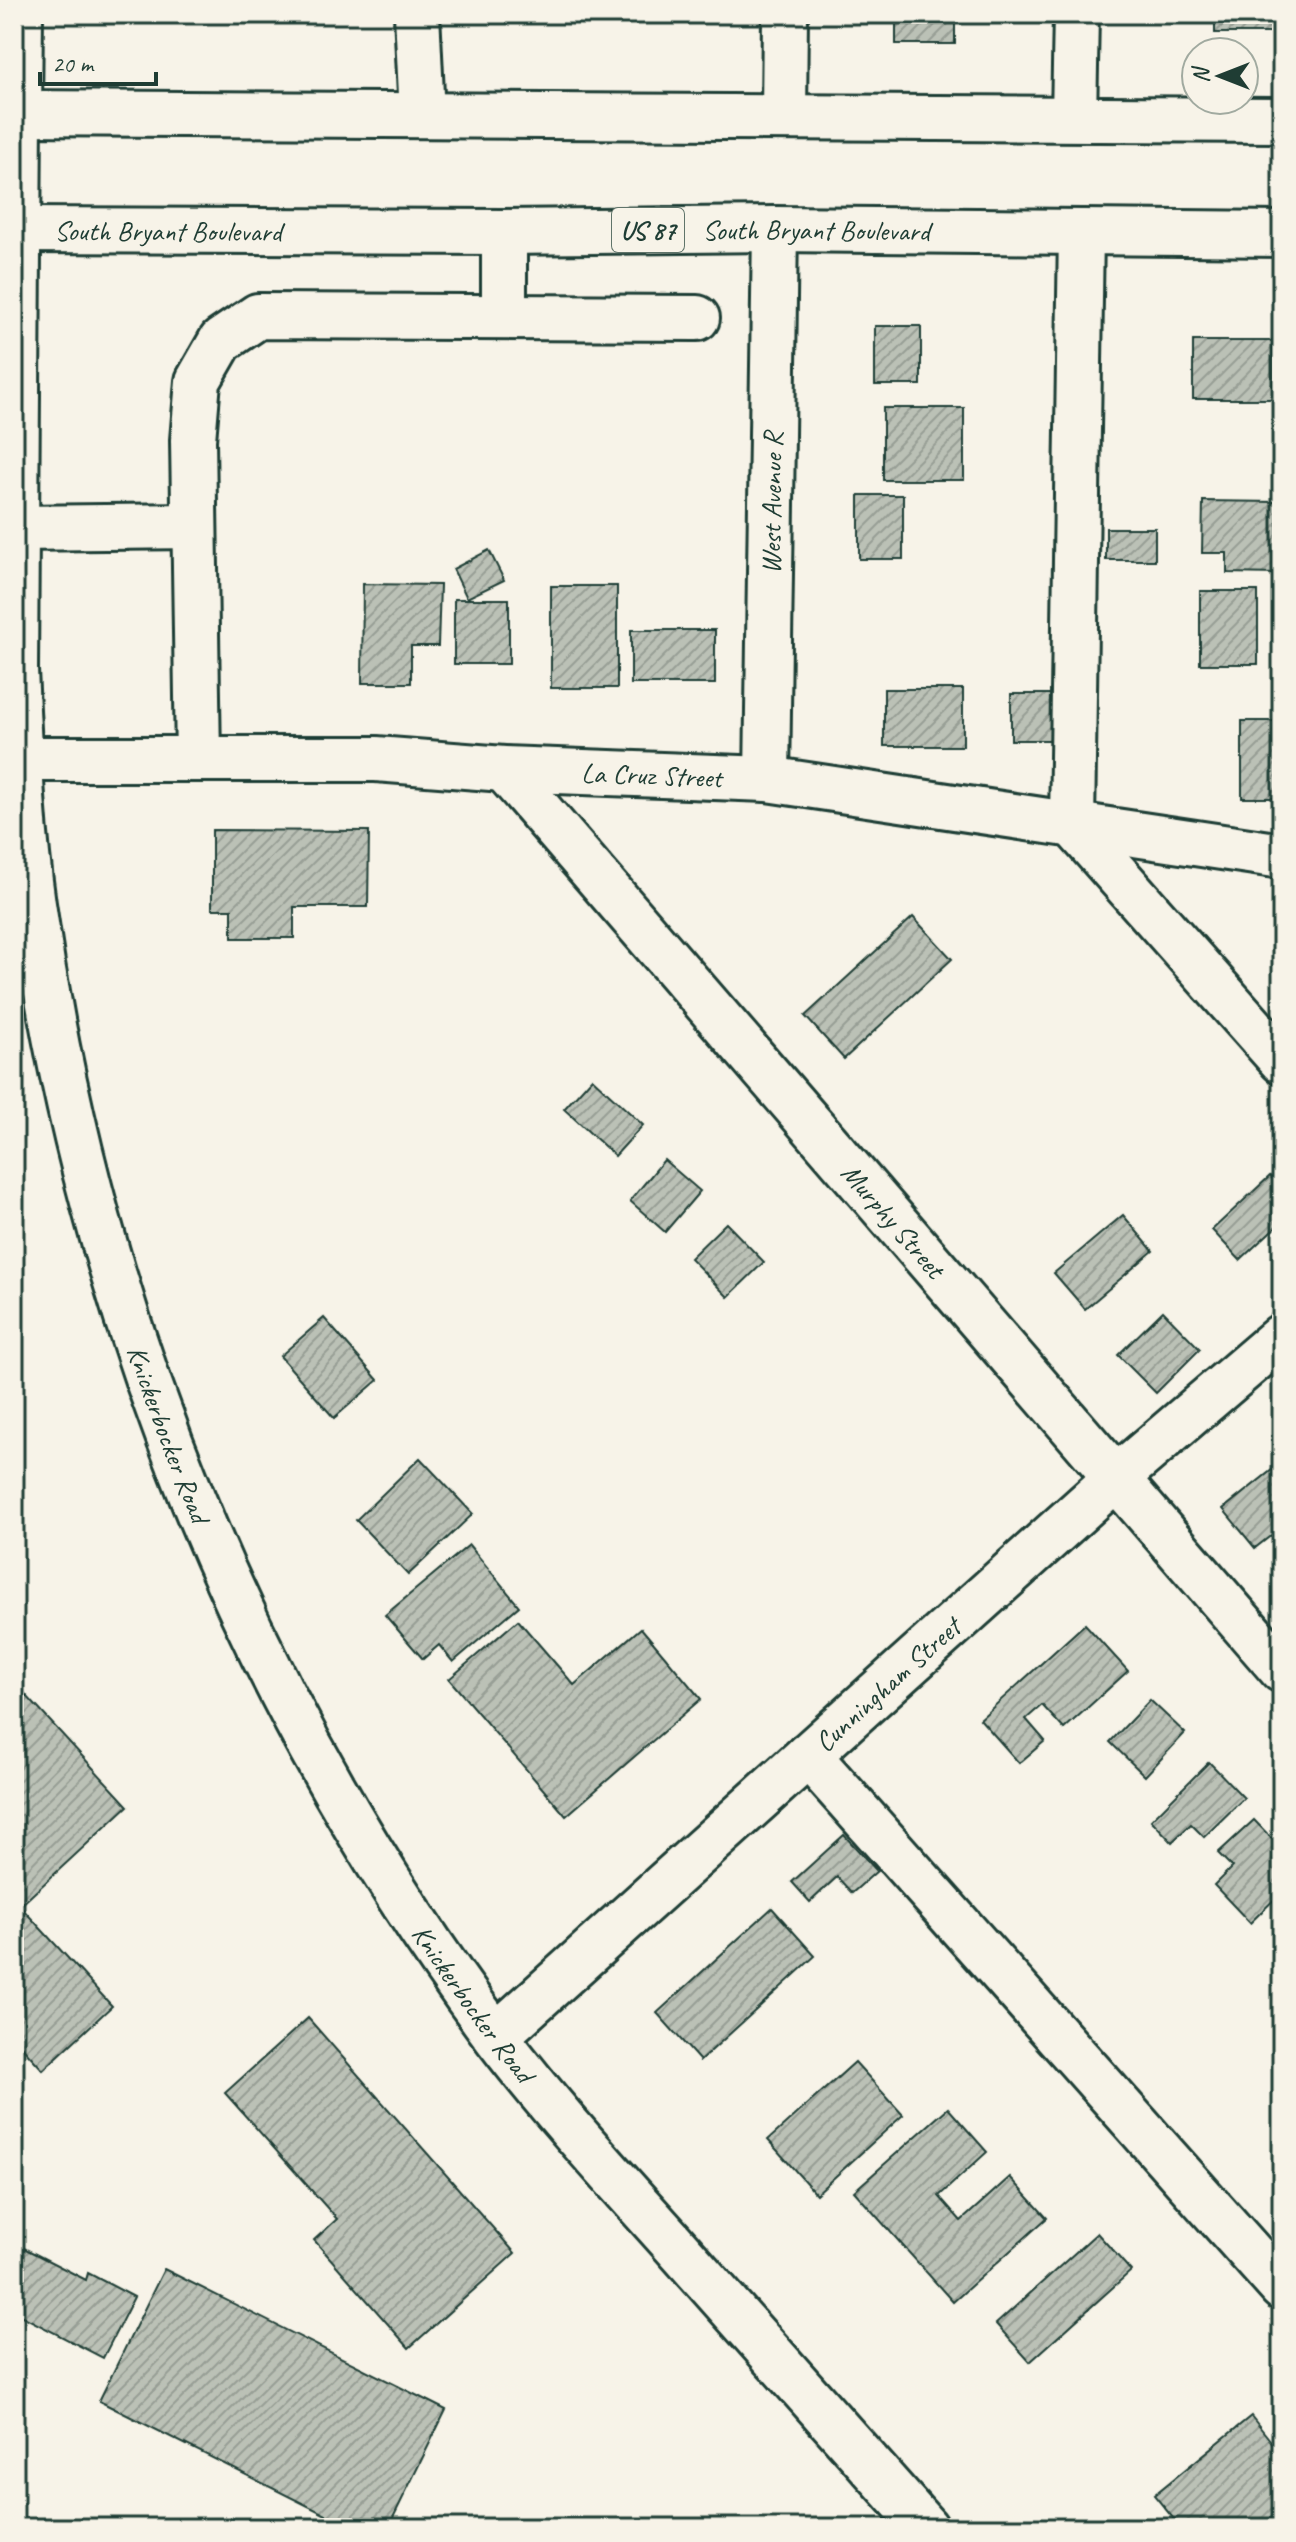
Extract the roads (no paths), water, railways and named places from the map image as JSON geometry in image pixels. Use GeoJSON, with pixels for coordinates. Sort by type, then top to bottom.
{"type":"FeatureCollection","features":[{"type":"Feature","properties":{"kind":"main road","name":"Knickerbocker Road"},"geometry":{"type":"LineString","coordinates":[[20,14],[16,230],[17,759],[32,900],[61,1071],[106,1254],[172,1448],[233,1594],[301,1727],[437,1953],[546,2101],[926,2528]]}},
{"type":"Feature","properties":{"kind":"main road"},"geometry":{"type":"LineString","coordinates":[[417,14],[422,115]]}},
{"type":"Feature","properties":{"kind":"main road"},"geometry":{"type":"LineString","coordinates":[[784,116],[785,14]]}},
{"type":"Feature","properties":{"kind":"main road"},"geometry":{"type":"LineString","coordinates":[[1074,118],[1076,14]]}},
{"type":"Feature","properties":{"kind":"main road"},"geometry":{"type":"LineString","coordinates":[[17,113],[1282,120]]}},
{"type":"Feature","properties":{"kind":"main road","name":"South Bryant Boulevard"},"geometry":{"type":"LineString","coordinates":[[16,230],[504,232],[775,229],[1282,234]]}},
{"type":"Feature","properties":{"kind":"main road","name":"West Avenue R"},"geometry":{"type":"LineString","coordinates":[[767,779],[775,229]]}},
{"type":"Feature","properties":{"kind":"main road"},"geometry":{"type":"LineString","coordinates":[[504,232],[504,317]]}},
{"type":"Feature","properties":{"kind":"main road"},"geometry":{"type":"LineString","coordinates":[[1081,232],[1072,824],[1282,1061]]}},
{"type":"Feature","properties":{"kind":"main road"},"geometry":{"type":"LineString","coordinates":[[198,759],[193,440],[198,381],[221,341],[258,316],[697,318]]}},
{"type":"Feature","properties":{"kind":"main road"},"geometry":{"type":"LineString","coordinates":[[15,505],[194,526]]}},
{"type":"Feature","properties":{"kind":"main road","name":"La Cruz Street"},"geometry":{"type":"LineString","coordinates":[[17,759],[376,759],[504,769],[767,779],[1282,856]]}},
{"type":"Feature","properties":{"kind":"main road","name":"Murphy Street"},"geometry":{"type":"LineString","coordinates":[[504,769],[1282,1670]]}},
{"type":"Feature","properties":{"kind":"main road","name":"Cunningham Street"},"geometry":{"type":"LineString","coordinates":[[496,2036],[1116,1478],[1282,1336]]}},
{"type":"Feature","properties":{"kind":"main road"},"geometry":{"type":"LineString","coordinates":[[808,1755],[1282,2288]]}}]}
